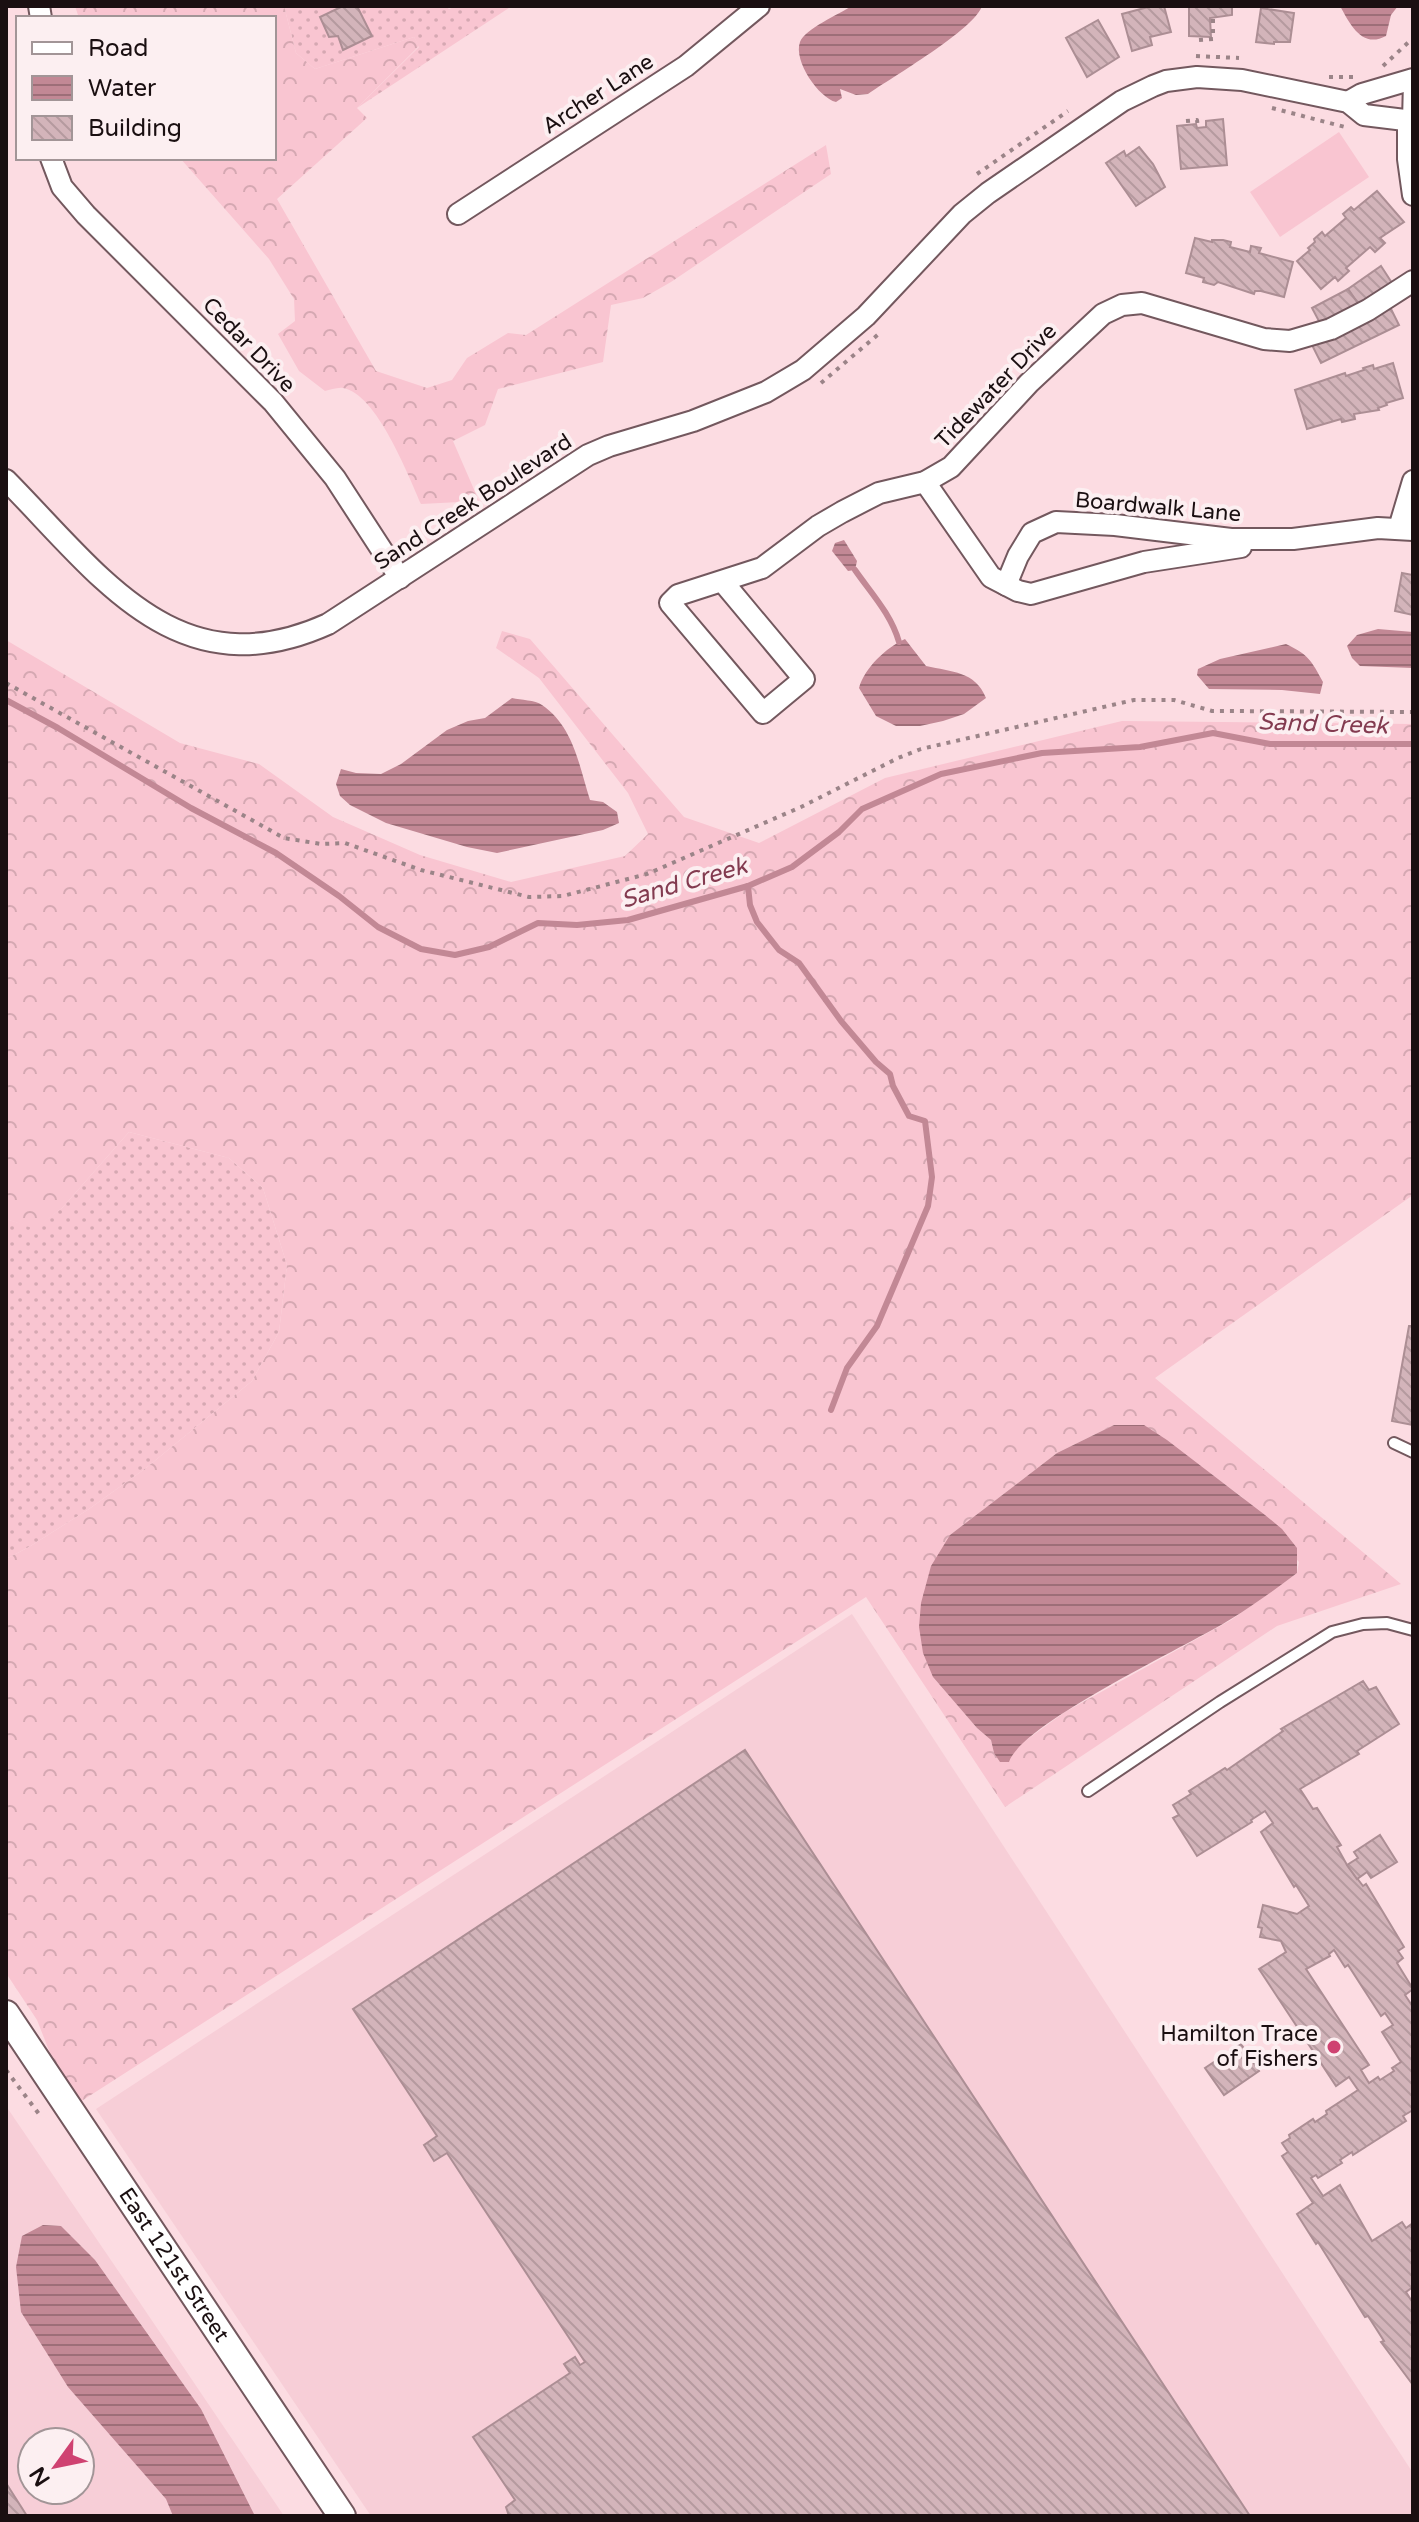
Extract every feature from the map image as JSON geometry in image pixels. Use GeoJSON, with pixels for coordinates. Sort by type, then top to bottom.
{"type":"FeatureCollection","features":[{"type":"Feature","properties":{"kind":"street","name":"Archer Lane"},"geometry":{"type":"LineString","coordinates":[[458,214],[686,66],[759,6]]}},
{"type":"Feature","properties":{"kind":"street","name":"Sand Creek Boulevard"},"geometry":{"type":"LineString","coordinates":[[6,480],[134,607],[154,621],[201,640],[250,644],[299,637],[328,624],[588,455],[708,416],[766,392],[803,370],[866,316],[962,214],[1039,155],[1129,97],[1166,81],[1211,77],[1242,80],[1348,102],[1364,115],[1410,121]]}},
{"type":"Feature","properties":{"kind":"street"},"geometry":{"type":"LineString","coordinates":[[1348,102],[1362,94],[1411,80]]}},
{"type":"Feature","properties":{"kind":"street"},"geometry":{"type":"LineString","coordinates":[[1410,121],[1412,186]]}},
{"type":"Feature","properties":{"kind":"street","name":"Cedar Drive"},"geometry":{"type":"LineString","coordinates":[[52,160],[62,187],[86,215],[273,402],[335,478],[400,578]]}},
{"type":"Feature","properties":{"kind":"street","name":"Tidewater Drive"},"geometry":{"type":"LineString","coordinates":[[723,582],[804,679],[763,713],[670,603],[678,595],[762,568],[818,526],[879,493],[925,482],[951,467],[1054,358],[1103,314],[1122,305],[1142,303],[1264,339],[1290,341],[1331,329],[1413,281]]}},
{"type":"Feature","properties":{"kind":"street"},"geometry":{"type":"LineString","coordinates":[[1406,529],[1413,481]]}},
{"type":"Feature","properties":{"kind":"street"},"geometry":{"type":"LineString","coordinates":[[925,482],[981,567],[1006,585]]}},
{"type":"Feature","properties":{"kind":"street","name":"Boardwalk Lane"},"geometry":{"type":"LineString","coordinates":[[1293,539],[1231,539],[1115,525],[1056,522],[1032,533],[1006,585],[1031,594],[1144,562],[1378,528],[1406,529]]}},
{"type":"Feature","properties":{"kind":"street","name":"East 121st Street"},"geometry":{"type":"LineString","coordinates":[[6,2014],[342,2516]]}},
{"type":"Feature","properties":{"kind":"lane"},"geometry":{"type":"LineString","coordinates":[[1410,121],[1411,80]]}},
{"type":"Feature","properties":{"kind":"lane"},"geometry":{"type":"LineString","coordinates":[[1394,1443],[1413,1452]]}},
{"type":"Feature","properties":{"kind":"lane"},"geometry":{"type":"LineString","coordinates":[[1088,1791],[1220,1702],[1332,1632],[1363,1624],[1387,1623],[1413,1630]]}},
{"type":"Feature","properties":{"kind":"path"},"geometry":{"type":"LineString","coordinates":[[1199,40],[1213,39],[1213,18]]}},
{"type":"Feature","properties":{"kind":"path"},"geometry":{"type":"LineString","coordinates":[[1265,106],[1351,128]]}},
{"type":"Feature","properties":{"kind":"path"},"geometry":{"type":"LineString","coordinates":[[1186,121],[1197,120],[1198,128]]}},
{"type":"Feature","properties":{"kind":"path"},"geometry":{"type":"LineString","coordinates":[[815,387],[885,327]]}},
{"type":"Feature","properties":{"kind":"path"},"geometry":{"type":"LineString","coordinates":[[6,683],[284,838],[321,844],[345,843],[421,870],[529,897],[563,896],[607,887],[647,874],[801,807],[921,749],[1134,700],[1174,700],[1212,711],[1413,712]]}},
{"type":"Feature","properties":{"kind":"path"},"geometry":{"type":"LineString","coordinates":[[6,2070],[42,2118]]}},
{"type":"Feature","properties":{"kind":"shaded area"},"geometry":{"type":"Polygon","coordinates":[[[852,1614],[1413,2473],[1413,2516],[371,2516],[96,2109],[852,1614]]]}},
{"type":"Feature","properties":{"kind":"shaded area"},"geometry":{"type":"Polygon","coordinates":[[[6,2106],[284,2516],[6,2516],[6,2106]]]}},
{"type":"Feature","properties":{"kind":"green space"},"geometry":{"type":"Polygon","coordinates":[[[75,6],[284,6],[296,53],[315,69],[414,37],[419,46],[357,108],[367,118],[277,199],[376,371],[427,388],[452,380],[467,358],[508,333],[526,335],[826,145],[831,174],[671,282],[643,298],[611,305],[603,362],[498,389],[485,425],[453,441],[479,501],[421,504],[390,437],[368,405],[343,388],[325,391],[299,371],[278,334],[295,321],[294,299],[269,259],[182,160],[276,160],[276,16],[78,16],[75,6]]]}},
{"type":"Feature","properties":{"kind":"green space"},"geometry":{"type":"Polygon","coordinates":[[[284,6],[446,6],[449,9],[456,6],[512,6],[357,108],[419,47],[414,37],[315,69],[296,53],[284,6]]]}},
{"type":"Feature","properties":{"kind":"green space"},"geometry":{"type":"Polygon","coordinates":[[[1339,132],[1369,177],[1280,237],[1250,192],[1339,132]]]}},
{"type":"Feature","properties":{"kind":"green space"},"geometry":{"type":"Polygon","coordinates":[[[502,631],[530,639],[684,817],[759,843],[885,778],[1122,721],[1413,724],[1413,1195],[1155,1378],[1401,1584],[1277,1626],[1005,1807],[866,1597],[80,2102],[61,2081],[37,2020],[6,1973],[6,1559],[89,1509],[146,1468],[252,1381],[279,1332],[287,1265],[263,1188],[229,1158],[129,1132],[62,1208],[35,1229],[6,1219],[6,640],[180,743],[259,764],[333,817],[420,855],[511,882],[625,856],[648,834],[628,793],[539,678],[496,648],[502,631]],[[1114,1425],[1057,1453],[950,1535],[933,1677],[991,1740],[994,1753],[1011,1755],[1018,1746],[1065,1712],[1231,1620],[1297,1573],[1299,1562],[1242,1497],[1212,1475],[1114,1425]]]}},
{"type":"Feature","properties":{"kind":"green space"},"geometry":{"type":"Polygon","coordinates":[[[129,1132],[229,1158],[263,1188],[287,1265],[279,1332],[252,1381],[146,1468],[89,1509],[6,1559],[6,1219],[35,1228],[62,1208],[129,1132]]]}},
{"type":"Feature","properties":{"kind":"water"},"geometry":{"type":"Polygon","coordinates":[[[852,6],[982,6],[976,16],[949,40],[868,94],[856,95],[840,89],[842,98],[836,102],[822,94],[809,78],[800,59],[800,42],[815,27],[852,6]]]}},
{"type":"Feature","properties":{"kind":"water"},"geometry":{"type":"Polygon","coordinates":[[[1340,6],[1398,6],[1391,15],[1386,36],[1370,39],[1358,33],[1340,6]]]}},
{"type":"Feature","properties":{"kind":"water"},"geometry":{"type":"Polygon","coordinates":[[[844,540],[857,561],[855,570],[848,571],[832,551],[835,543],[844,540]]]}},
{"type":"Feature","properties":{"kind":"water"},"geometry":{"type":"Polygon","coordinates":[[[1378,629],[1413,632],[1413,668],[1360,666],[1352,658],[1347,646],[1357,635],[1378,629]]]}},
{"type":"Feature","properties":{"kind":"water"},"geometry":{"type":"Polygon","coordinates":[[[905,639],[926,666],[969,678],[976,682],[986,698],[964,714],[920,726],[896,726],[876,716],[859,688],[862,680],[877,659],[905,639]]]}},
{"type":"Feature","properties":{"kind":"water"},"geometry":{"type":"Polygon","coordinates":[[[1286,644],[1312,663],[1323,682],[1320,694],[1209,689],[1197,675],[1198,669],[1220,659],[1286,644]]]}},
{"type":"Feature","properties":{"kind":"water"},"geometry":{"type":"Polygon","coordinates":[[[512,698],[539,703],[553,714],[574,748],[590,800],[603,802],[617,812],[619,823],[603,830],[497,853],[386,823],[350,805],[340,796],[336,784],[341,769],[381,774],[401,764],[447,730],[485,718],[512,698]]]}},
{"type":"Feature","properties":{"kind":"water"},"geometry":{"type":"Polygon","coordinates":[[[1114,1425],[1144,1425],[1265,1515],[1282,1529],[1297,1548],[1297,1573],[1231,1619],[1074,1706],[1020,1746],[1009,1762],[1000,1762],[991,1740],[933,1677],[923,1653],[919,1627],[921,1603],[931,1566],[950,1535],[1057,1453],[1114,1425]]]}},
{"type":"Feature","properties":{"kind":"water"},"geometry":{"type":"Polygon","coordinates":[[[43,2225],[61,2226],[95,2260],[201,2409],[255,2516],[173,2516],[166,2499],[68,2387],[21,2312],[16,2267],[22,2236],[43,2225]]]}},
{"type":"Feature","properties":{"kind":"building"},"geometry":{"type":"Polygon","coordinates":[[[343,6],[357,6],[372,36],[343,50],[338,36],[329,37],[320,17],[343,6]]]}},
{"type":"Feature","properties":{"kind":"building"},"geometry":{"type":"Polygon","coordinates":[[[1164,6],[1171,32],[1150,37],[1152,45],[1132,51],[1122,14],[1164,6]]]}},
{"type":"Feature","properties":{"kind":"building"},"geometry":{"type":"Polygon","coordinates":[[[1189,6],[1232,6],[1232,15],[1210,18],[1211,37],[1189,36],[1189,6]]]}},
{"type":"Feature","properties":{"kind":"building"},"geometry":{"type":"Polygon","coordinates":[[[1261,8],[1294,13],[1290,42],[1256,42],[1261,8]]]}},
{"type":"Feature","properties":{"kind":"building"},"geometry":{"type":"Polygon","coordinates":[[[1098,20],[1119,57],[1087,77],[1066,38],[1098,20]]]}},
{"type":"Feature","properties":{"kind":"building"},"geometry":{"type":"Polygon","coordinates":[[[1223,119],[1227,165],[1181,169],[1177,126],[1196,124],[1197,128],[1206,127],[1206,121],[1223,119]]]}},
{"type":"Feature","properties":{"kind":"building"},"geometry":{"type":"Polygon","coordinates":[[[1139,147],[1153,164],[1165,187],[1136,206],[1106,163],[1124,151],[1126,156],[1139,147]]]}},
{"type":"Feature","properties":{"kind":"building"},"geometry":{"type":"Polygon","coordinates":[[[1377,191],[1404,222],[1380,238],[1385,243],[1375,252],[1370,247],[1346,268],[1349,271],[1338,281],[1335,277],[1321,289],[1297,261],[1310,250],[1308,248],[1315,242],[1314,239],[1322,232],[1325,236],[1346,218],[1343,214],[1351,207],[1354,210],[1377,191]]]}},
{"type":"Feature","properties":{"kind":"building"},"geometry":{"type":"Polygon","coordinates":[[[1195,238],[1231,242],[1230,247],[1250,252],[1251,246],[1261,248],[1259,253],[1293,262],[1284,297],[1261,291],[1254,294],[1218,282],[1214,285],[1203,282],[1204,278],[1186,273],[1195,238]]]}},
{"type":"Feature","properties":{"kind":"building"},"geometry":{"type":"Polygon","coordinates":[[[1381,266],[1392,283],[1359,305],[1348,289],[1381,266]]]}},
{"type":"Feature","properties":{"kind":"building"},"geometry":{"type":"Polygon","coordinates":[[[1348,289],[1359,305],[1321,325],[1312,308],[1348,289]]]}},
{"type":"Feature","properties":{"kind":"building"},"geometry":{"type":"Polygon","coordinates":[[[1390,307],[1399,325],[1321,363],[1312,345],[1390,307]]]}},
{"type":"Feature","properties":{"kind":"building"},"geometry":{"type":"Polygon","coordinates":[[[1393,363],[1403,398],[1386,403],[1379,410],[1354,414],[1355,419],[1342,422],[1341,419],[1307,429],[1295,390],[1373,365],[1374,369],[1393,363]]]}},
{"type":"Feature","properties":{"kind":"building"},"geometry":{"type":"Polygon","coordinates":[[[1402,573],[1413,575],[1413,615],[1395,611],[1402,573]]]}},
{"type":"Feature","properties":{"kind":"building"},"geometry":{"type":"Polygon","coordinates":[[[1409,1326],[1413,1326],[1413,1425],[1392,1421],[1409,1326]]]}},
{"type":"Feature","properties":{"kind":"building","name":"Hamilton Trace of Fishers"},"geometry":{"type":"Polygon","coordinates":[[[1363,1681],[1369,1690],[1376,1687],[1399,1724],[1357,1751],[1359,1754],[1300,1789],[1313,1809],[1317,1808],[1341,1845],[1337,1847],[1347,1865],[1363,1886],[1366,1884],[1404,1947],[1398,1951],[1403,1958],[1397,1963],[1413,1989],[1405,1995],[1413,2007],[1413,2110],[1403,2116],[1406,2121],[1353,2155],[1352,2152],[1340,2160],[1342,2163],[1318,2178],[1316,2175],[1311,2178],[1323,2196],[1340,2185],[1372,2241],[1402,2222],[1406,2228],[1413,2223],[1413,2287],[1406,2292],[1413,2303],[1413,2385],[1297,2214],[1313,2203],[1282,2156],[1288,2152],[1282,2143],[1290,2138],[1289,2135],[1313,2119],[1315,2122],[1358,2090],[1349,2077],[1336,2086],[1259,1969],[1286,1952],[1281,1941],[1260,1937],[1262,1928],[1258,1927],[1263,1905],[1297,1914],[1309,1906],[1261,1832],[1273,1823],[1265,1811],[1197,1856],[1173,1818],[1179,1815],[1173,1805],[1191,1794],[1189,1791],[1225,1768],[1227,1770],[1283,1731],[1281,1729],[1363,1681]],[[1334,1950],[1330,1956],[1306,1969],[1369,2065],[1361,2070],[1369,2083],[1394,2071],[1392,2068],[1401,2062],[1382,2032],[1393,2025],[1385,2013],[1381,2016],[1348,1965],[1345,1967],[1334,1950]]]}},
{"type":"Feature","properties":{"kind":"building"},"geometry":{"type":"Polygon","coordinates":[[[745,1750],[1250,2516],[509,2516],[506,2507],[515,2500],[473,2437],[570,2373],[564,2364],[575,2357],[580,2365],[585,2362],[447,2153],[434,2161],[424,2145],[437,2136],[353,2009],[745,1750]]]}},
{"type":"Feature","properties":{"kind":"building"},"geometry":{"type":"Polygon","coordinates":[[[1380,1835],[1397,1862],[1371,1878],[1367,1872],[1357,1879],[1347,1865],[1358,1858],[1354,1852],[1380,1835]]]}},
{"type":"Feature","properties":{"kind":"building"},"geometry":{"type":"Polygon","coordinates":[[[1241,2044],[1259,2071],[1224,2095],[1205,2068],[1241,2044]]]}},
{"type":"Feature","properties":{"kind":"building"},"geometry":{"type":"Polygon","coordinates":[[[6,2483],[16,2499],[16,2506],[21,2506],[27,2516],[6,2516],[6,2483]]]}},
{"type":"Feature","properties":{"kind":"waterway"},"geometry":{"type":"LineString","coordinates":[[855,570],[886,613],[899,642]]}},
{"type":"Feature","properties":{"kind":"waterway","name":"Sand Creek"},"geometry":{"type":"LineString","coordinates":[[6,700],[191,808],[276,853],[378,927],[421,949],[455,955],[489,947],[538,923],[577,925],[628,920],[748,886],[792,867],[839,832],[862,809],[941,774],[1042,753],[1140,747],[1213,733],[1270,744],[1413,744]]}},
{"type":"Feature","properties":{"kind":"waterway"},"geometry":{"type":"LineString","coordinates":[[748,886],[750,905],[757,922],[779,950],[799,963],[841,1021],[890,1074],[909,1116],[925,1121],[932,1177],[928,1206],[877,1326],[847,1368],[831,1410]]}},
{"type":"Feature","properties":{"kind":"place","name":"Hamilton Trace of Fishers"},"geometry":{"type":"Point","coordinates":[1334,2047]}}]}
